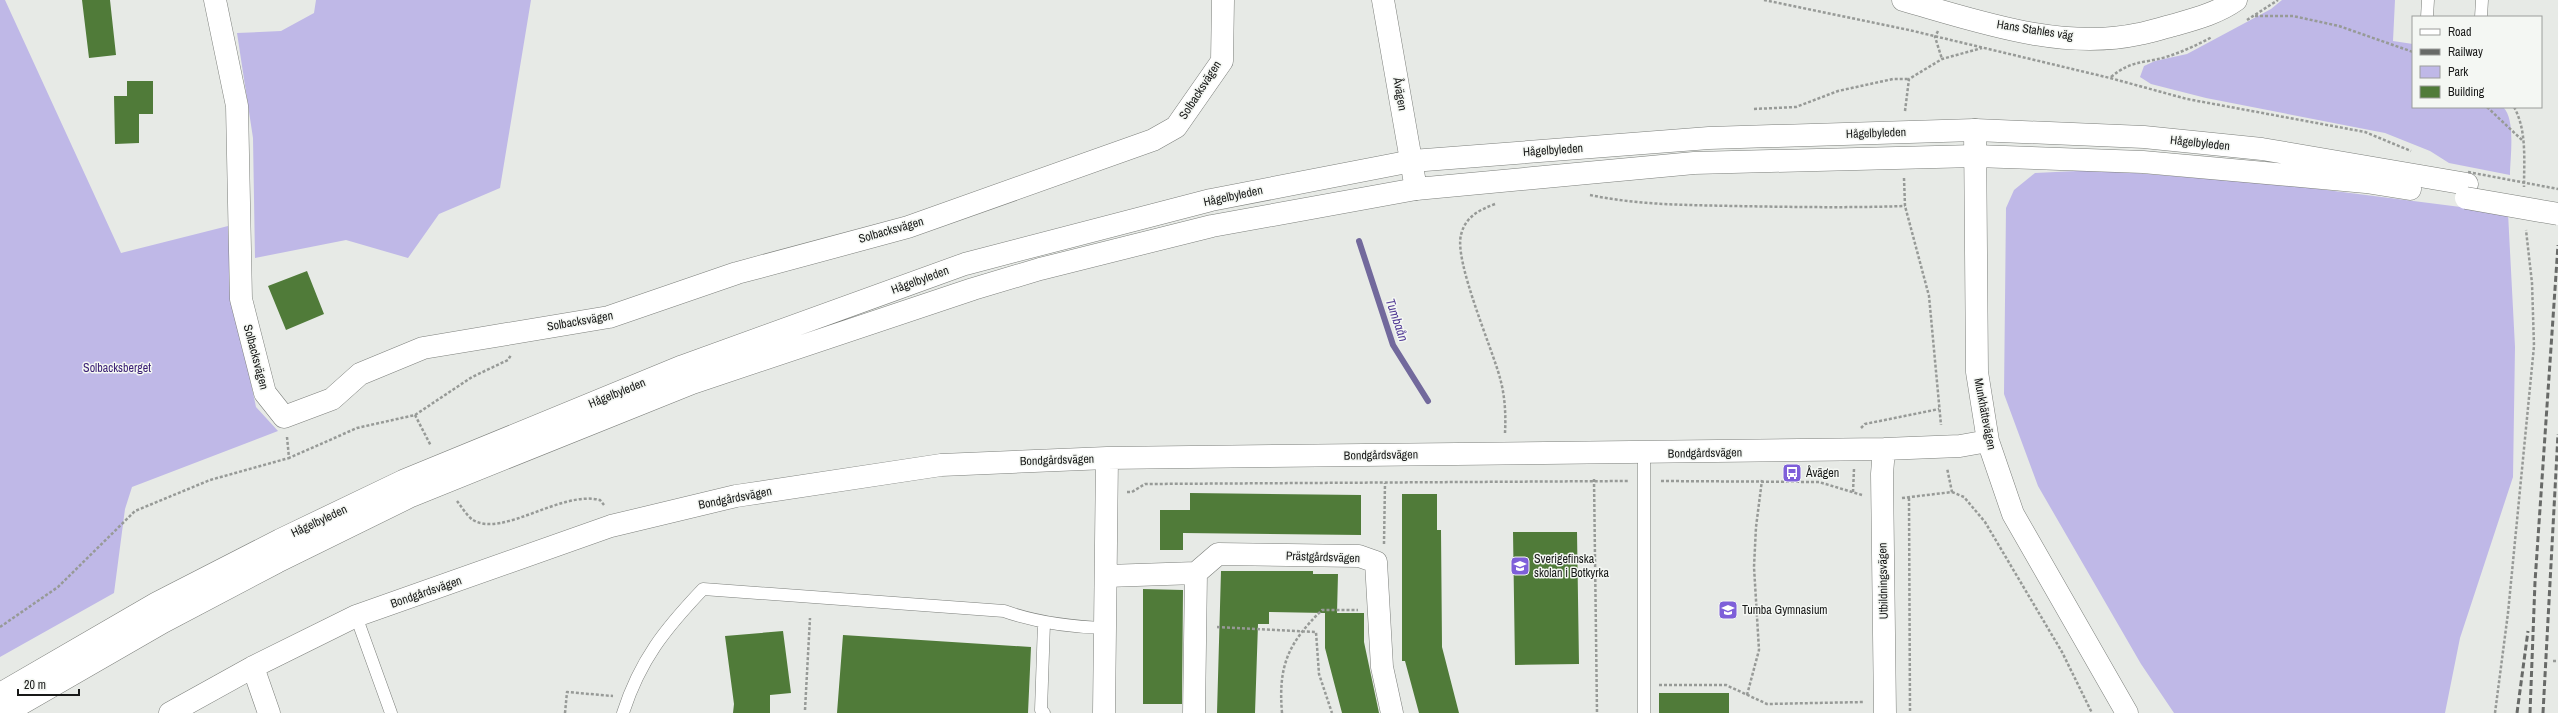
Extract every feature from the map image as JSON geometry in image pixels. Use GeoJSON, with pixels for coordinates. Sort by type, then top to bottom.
{"type":"FeatureCollection","features":[{"type":"Feature","properties":{"kind":"street","name":"Solbacksvägen"},"geometry":{"type":"LineString","coordinates":[[215,0],[237,106],[241,299],[265,393],[284,417],[332,398],[360,374],[423,348],[523,330],[609,317],[737,274],[908,226],[1153,140],[1176,127],[1222,61],[1223,0]]}},
{"type":"Feature","properties":{"kind":"street","name":"Åvägen"},"geometry":{"type":"LineString","coordinates":[[1383,0],[1416,189]]}},
{"type":"Feature","properties":{"kind":"street","name":"Hans Stahles väg"},"geometry":{"type":"LineString","coordinates":[[1903,0],[1948,13],[2018,30],[2058,36],[2096,38],[2137,34],[2198,18],[2236,0]]}},
{"type":"Feature","properties":{"kind":"street","name":"Hågelbyleden"},"geometry":{"type":"LineString","coordinates":[[0,694],[157,604],[280,540],[403,481],[683,366],[965,264],[1028,246],[1211,200],[1412,161],[1709,138],[1975,130],[2144,137],[2254,148],[2465,181],[2558,200]]}},
{"type":"Feature","properties":{"kind":"street","name":"Munkhättevägen"},"geometry":{"type":"LineString","coordinates":[[1975,130],[1977,372],[1988,441],[2013,514],[2127,713]]}},
{"type":"Feature","properties":{"kind":"street","name":"Hågelbyleden"},"geometry":{"type":"LineString","coordinates":[[5,713],[177,615],[277,562],[411,496],[692,383],[1040,269],[1212,226],[1416,189],[1694,163],[1975,156],[2142,162],[2366,182],[2465,181],[2558,214]]}},
{"type":"Feature","properties":{"kind":"street","name":"Bondgårdsvägen"},"geometry":{"type":"LineString","coordinates":[[170,713],[253,667],[356,616],[611,526],[736,496],[941,465],[1107,458],[1644,454],[1884,449],[1942,447],[1988,441]]}},
{"type":"Feature","properties":{"kind":"street","name":"Utbildningsvägen"},"geometry":{"type":"LineString","coordinates":[[1878,708],[1884,449]]}},
{"type":"Feature","properties":{"kind":"street"},"geometry":{"type":"LineString","coordinates":[[1104,713],[1108,492],[1107,458]]}},
{"type":"Feature","properties":{"kind":"street","name":"Prästgårdsvägen"},"geometry":{"type":"LineString","coordinates":[[1196,573],[1218,554],[1359,556],[1376,562],[1382,667],[1392,713]]}},
{"type":"Feature","properties":{"kind":"street"},"geometry":{"type":"LineString","coordinates":[[1107,576],[1196,573],[1194,626],[1194,713]]}},
{"type":"Feature","properties":{"kind":"street"},"geometry":{"type":"LineString","coordinates":[[253,667],[269,713]]}},
{"type":"Feature","properties":{"kind":"lane"},"geometry":{"type":"LineString","coordinates":[[2427,16],[2428,0]]}},
{"type":"Feature","properties":{"kind":"lane"},"geometry":{"type":"LineString","coordinates":[[2481,16],[2482,0]]}},
{"type":"Feature","properties":{"kind":"lane"},"geometry":{"type":"LineString","coordinates":[[1644,454],[1643,481],[1646,588],[1644,713]]}},
{"type":"Feature","properties":{"kind":"lane"},"geometry":{"type":"LineString","coordinates":[[623,713],[632,684],[650,652],[680,614],[703,590],[1004,611],[1044,623],[1067,627],[1106,628]]}},
{"type":"Feature","properties":{"kind":"lane"},"geometry":{"type":"LineString","coordinates":[[356,616],[391,713]]}},
{"type":"Feature","properties":{"kind":"lane"},"geometry":{"type":"LineString","coordinates":[[1044,623],[1041,710],[1044,713]]}},
{"type":"Feature","properties":{"kind":"path"},"geometry":{"type":"LineString","coordinates":[[1764,0],[1935,37],[2110,78],[2187,99],[2365,132],[2413,152]]}},
{"type":"Feature","properties":{"kind":"path"},"geometry":{"type":"LineString","coordinates":[[1942,59],[1935,37],[1948,13]]}},
{"type":"Feature","properties":{"kind":"path"},"geometry":{"type":"LineString","coordinates":[[2254,16],[2293,16],[2339,26],[2412,52]]}},
{"type":"Feature","properties":{"kind":"path"},"geometry":{"type":"LineString","coordinates":[[1754,108],[1796,108],[1838,91],[1893,79],[1909,79],[1942,59],[1982,48]]}},
{"type":"Feature","properties":{"kind":"path"},"geometry":{"type":"LineString","coordinates":[[1905,115],[1909,79]]}},
{"type":"Feature","properties":{"kind":"path"},"geometry":{"type":"LineString","coordinates":[[2488,108],[2523,141]]}},
{"type":"Feature","properties":{"kind":"path"},"geometry":{"type":"LineString","coordinates":[[2514,108],[2520,119],[2523,141],[2525,194]]}},
{"type":"Feature","properties":{"kind":"path"},"geometry":{"type":"LineString","coordinates":[[1904,176],[1905,206],[1929,296],[1942,447],[1952,492]]}},
{"type":"Feature","properties":{"kind":"path"},"geometry":{"type":"LineString","coordinates":[[2465,181],[2558,189]]}},
{"type":"Feature","properties":{"kind":"path"},"geometry":{"type":"LineString","coordinates":[[1583,194],[1615,201],[1669,205],[1845,208],[1905,206]]}},
{"type":"Feature","properties":{"kind":"path"},"geometry":{"type":"LineString","coordinates":[[1501,201],[1474,212],[1460,235],[1462,264],[1501,379],[1506,412],[1504,482]]}},
{"type":"Feature","properties":{"kind":"path"},"geometry":{"type":"LineString","coordinates":[[2496,713],[2509,605],[2534,346],[2532,284],[2525,224]]}},
{"type":"Feature","properties":{"kind":"path"},"geometry":{"type":"LineString","coordinates":[[0,627],[58,587],[135,511],[210,480],[289,458],[357,428],[415,415],[472,377],[508,360],[523,330]]}},
{"type":"Feature","properties":{"kind":"path"},"geometry":{"type":"LineString","coordinates":[[1855,433],[1865,424],[1939,409]]}},
{"type":"Feature","properties":{"kind":"path"},"geometry":{"type":"LineString","coordinates":[[415,415],[431,446]]}},
{"type":"Feature","properties":{"kind":"path"},"geometry":{"type":"LineString","coordinates":[[284,417],[289,458]]}},
{"type":"Feature","properties":{"kind":"path"},"geometry":{"type":"LineString","coordinates":[[1108,492],[1132,492],[1145,484],[1504,482],[1594,479],[1643,481],[1762,480],[1819,482],[1871,498],[1909,498],[1952,492],[1964,497],[1985,522],[2062,652],[2092,713]]}},
{"type":"Feature","properties":{"kind":"path"},"geometry":{"type":"LineString","coordinates":[[1594,479],[1597,713]]}},
{"type":"Feature","properties":{"kind":"path"},"geometry":{"type":"LineString","coordinates":[[1747,695],[1759,650],[1754,567],[1756,527],[1762,480]]}},
{"type":"Feature","properties":{"kind":"path"},"geometry":{"type":"LineString","coordinates":[[1376,562],[1384,557],[1385,483]]}},
{"type":"Feature","properties":{"kind":"path"},"geometry":{"type":"LineString","coordinates":[[457,501],[472,519],[482,523],[498,524],[578,497],[590,497],[600,500],[606,508],[611,526]]}},
{"type":"Feature","properties":{"kind":"path"},"geometry":{"type":"LineString","coordinates":[[1909,498],[1910,713]]}},
{"type":"Feature","properties":{"kind":"path"},"geometry":{"type":"LineString","coordinates":[[1282,713],[1280,688],[1286,658],[1300,630],[1322,610],[1378,611]]}},
{"type":"Feature","properties":{"kind":"path"},"geometry":{"type":"LineString","coordinates":[[805,710],[810,618]]}},
{"type":"Feature","properties":{"kind":"path"},"geometry":{"type":"LineString","coordinates":[[1194,626],[1300,630],[1316,632],[1319,674],[1332,713]]}},
{"type":"Feature","properties":{"kind":"path"},"geometry":{"type":"LineString","coordinates":[[2553,661],[2558,661]]}},
{"type":"Feature","properties":{"kind":"path"},"geometry":{"type":"LineString","coordinates":[[1644,685],[1726,685],[1767,704],[1878,708]]}},
{"type":"Feature","properties":{"kind":"path"},"geometry":{"type":"LineString","coordinates":[[565,713],[566,692],[628,697]]}},
{"type":"Feature","properties":{"kind":"green space","name":"Solbacksberget"},"geometry":{"type":"Polygon","coordinates":[[[0,0],[5,0],[121,253],[232,225],[232,293],[256,407],[278,431],[132,487],[125,509],[114,593],[0,657],[0,0]]]}},
{"type":"Feature","properties":{"kind":"green space"},"geometry":{"type":"Polygon","coordinates":[[[316,0],[531,0],[500,188],[439,214],[408,258],[346,240],[255,258],[253,138],[237,33],[281,31],[314,13],[316,0]]]}},
{"type":"Feature","properties":{"kind":"green space"},"geometry":{"type":"Polygon","coordinates":[[[2282,0],[2395,0],[2393,41],[2412,44],[2412,108],[2504,108],[2510,120],[2511,129],[2510,175],[2449,163],[2430,151],[2385,133],[2206,98],[2151,84],[2140,77],[2144,66],[2155,61],[2187,54],[2271,9],[2282,0]]]}},
{"type":"Feature","properties":{"kind":"green space"},"geometry":{"type":"Polygon","coordinates":[[[2097,170],[2287,185],[2508,213],[2515,347],[2513,477],[2460,638],[2445,713],[2174,713],[2141,664],[2038,486],[2004,394],[2006,208],[2014,190],[2035,173],[2097,170]]]}},
{"type":"Feature","properties":{"kind":"building"},"geometry":{"type":"Polygon","coordinates":[[[82,0],[110,0],[116,55],[89,58],[82,0]]]}},
{"type":"Feature","properties":{"kind":"building"},"geometry":{"type":"Polygon","coordinates":[[[127,81],[153,81],[153,114],[139,114],[139,143],[115,144],[114,96],[127,96],[127,81]]]}},
{"type":"Feature","properties":{"kind":"building"},"geometry":{"type":"Polygon","coordinates":[[[307,271],[324,314],[286,330],[268,286],[307,271]]]}},
{"type":"Feature","properties":{"kind":"building"},"geometry":{"type":"Polygon","coordinates":[[[1190,493],[1361,495],[1361,535],[1183,533],[1183,550],[1160,550],[1160,510],[1190,510],[1190,493]]]}},
{"type":"Feature","properties":{"kind":"building"},"geometry":{"type":"Polygon","coordinates":[[[1402,494],[1437,494],[1437,530],[1441,530],[1442,647],[1459,713],[1419,713],[1405,661],[1402,661],[1402,494]]]}},
{"type":"Feature","properties":{"kind":"building"},"geometry":{"type":"Polygon","coordinates":[[[1513,532],[1577,532],[1579,664],[1515,665],[1513,532]]]}},
{"type":"Feature","properties":{"kind":"building"},"geometry":{"type":"Polygon","coordinates":[[[1221,571],[1313,571],[1313,574],[1338,574],[1337,613],[1364,613],[1364,642],[1379,713],[1342,713],[1325,648],[1325,613],[1269,612],[1269,624],[1258,624],[1255,713],[1217,713],[1221,571]]]}},
{"type":"Feature","properties":{"kind":"building"},"geometry":{"type":"Polygon","coordinates":[[[1143,589],[1183,590],[1182,704],[1143,704],[1143,589]]]}},
{"type":"Feature","properties":{"kind":"building"},"geometry":{"type":"Polygon","coordinates":[[[783,631],[791,693],[770,695],[770,713],[733,713],[734,704],[725,636],[783,631]]]}},
{"type":"Feature","properties":{"kind":"building"},"geometry":{"type":"Polygon","coordinates":[[[843,635],[1031,647],[1028,713],[837,713],[843,635]]]}},
{"type":"Feature","properties":{"kind":"building"},"geometry":{"type":"Polygon","coordinates":[[[1659,693],[1729,693],[1729,713],[1659,713],[1659,693]]]}},
{"type":"Feature","properties":{"kind":"waterway","name":"Tumbaån"},"geometry":{"type":"LineString","coordinates":[[1359,241],[1393,345],[1428,401]]}},
{"type":"Feature","properties":{"kind":"railway"},"geometry":{"type":"LineString","coordinates":[[2530,713],[2535,582],[2558,245]]}},
{"type":"Feature","properties":{"kind":"railway"},"geometry":{"type":"LineString","coordinates":[[2543,713],[2558,434]]}},
{"type":"Feature","properties":{"kind":"railway"},"geometry":{"type":"LineString","coordinates":[[2517,713],[2528,631]]}},
{"type":"Feature","properties":{"kind":"place","name":"Åvägen"},"geometry":{"type":"Point","coordinates":[1792,473]}},
{"type":"Feature","properties":{"kind":"place","name":"Sverigefinska skolan i Botkyrka"},"geometry":{"type":"Point","coordinates":[1520,566]}},
{"type":"Feature","properties":{"kind":"place","name":"Tumba Gymnasium"},"geometry":{"type":"Point","coordinates":[1728,610]}}]}
